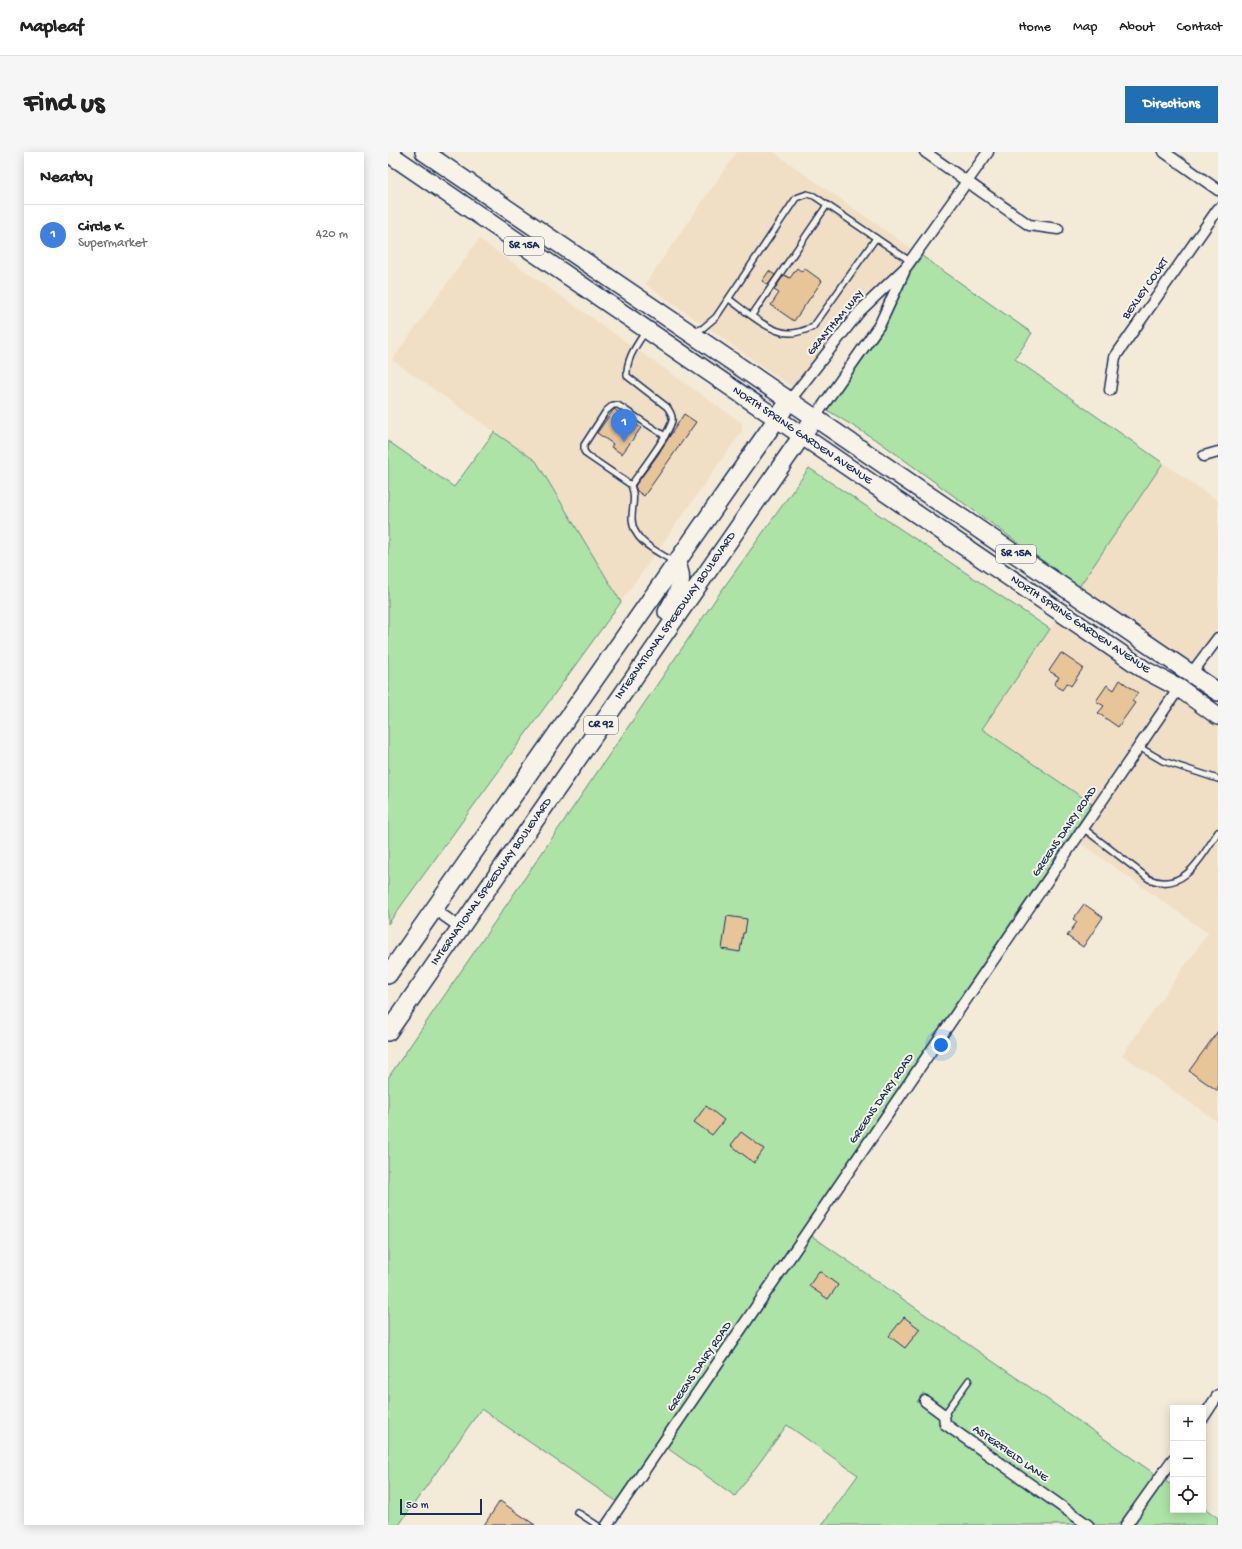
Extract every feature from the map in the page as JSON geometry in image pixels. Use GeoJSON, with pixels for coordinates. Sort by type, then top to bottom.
{"type":"FeatureCollection","features":[{"type":"Feature","properties":{"kind":"main road","name":"NORTH SPRING GARDEN AVENUE"},"geometry":{"type":"LineString","coordinates":[[424,152],[1218,692]]}},
{"type":"Feature","properties":{"kind":"main road","name":"NORTH SPRING GARDEN AVENUE"},"geometry":{"type":"LineString","coordinates":[[388,153],[1145,670],[1179,688],[1218,716]]}},
{"type":"Feature","properties":{"kind":"main road"},"geometry":{"type":"LineString","coordinates":[[504,232],[510,230],[520,230],[545,234]]}},
{"type":"Feature","properties":{"kind":"main road","name":"CR 92"},"geometry":{"type":"LineString","coordinates":[[388,975],[790,400]]}},
{"type":"Feature","properties":{"kind":"main road","name":"INTERNATIONAL SPEEDWAY BOULEVARD"},"geometry":{"type":"LineString","coordinates":[[388,1032],[814,417]]}},
{"type":"Feature","properties":{"kind":"main road"},"geometry":{"type":"LineString","coordinates":[[607,716],[680,590],[682,578],[680,569],[676,563]]}},
{"type":"Feature","properties":{"kind":"main road"},"geometry":{"type":"LineString","coordinates":[[1145,670],[1170,675],[1191,674]]}},
{"type":"Feature","properties":{"kind":"main road"},"geometry":{"type":"LineString","coordinates":[[1179,688],[1188,692],[1218,697]]}},
{"type":"Feature","properties":{"kind":"street"},"geometry":{"type":"LineString","coordinates":[[925,152],[1029,225],[1058,229]]}},
{"type":"Feature","properties":{"kind":"street","name":"GRANTHAM WAY"},"geometry":{"type":"LineString","coordinates":[[790,400],[860,311],[908,264],[988,152]]}},
{"type":"Feature","properties":{"kind":"street"},"geometry":{"type":"LineString","coordinates":[[1164,152],[1218,190]]}},
{"type":"Feature","properties":{"kind":"street","name":"BEXLEY COURT"},"geometry":{"type":"LineString","coordinates":[[1110,390],[1115,357],[1218,209]]}},
{"type":"Feature","properties":{"kind":"street","name":"GRANTHAM WAY"},"geometry":{"type":"LineString","coordinates":[[814,417],[880,324],[908,264]]}},
{"type":"Feature","properties":{"kind":"street"},"geometry":{"type":"LineString","coordinates":[[1204,456],[1218,452]]}},
{"type":"Feature","properties":{"kind":"street"},"geometry":{"type":"LineString","coordinates":[[1191,674],[1218,638]]}},
{"type":"Feature","properties":{"kind":"street","name":"GREENS DAIRY ROAD"},"geometry":{"type":"LineString","coordinates":[[607,1525],[1179,688]]}},
{"type":"Feature","properties":{"kind":"street"},"geometry":{"type":"LineString","coordinates":[[434,909],[461,928]]}},
{"type":"Feature","properties":{"kind":"street"},"geometry":{"type":"LineString","coordinates":[[1206,1413],[1218,1395]]}},
{"type":"Feature","properties":{"kind":"street","name":"ASTERFIELD LANE"},"geometry":{"type":"LineString","coordinates":[[925,1401],[944,1415],[945,1424],[1088,1525]]}},
{"type":"Feature","properties":{"kind":"street"},"geometry":{"type":"LineString","coordinates":[[1126,1525],[1170,1463]]}},
{"type":"Feature","properties":{"kind":"lane"},"geometry":{"type":"LineString","coordinates":[[691,333],[703,328],[716,318],[796,198],[807,194],[827,205],[876,238],[908,264]]}},
{"type":"Feature","properties":{"kind":"lane"},"geometry":{"type":"LineString","coordinates":[[752,315],[827,205]]}},
{"type":"Feature","properties":{"kind":"lane"},"geometry":{"type":"LineString","coordinates":[[729,299],[774,330],[788,334],[800,332],[813,327],[876,238]]}},
{"type":"Feature","properties":{"kind":"lane"},"geometry":{"type":"LineString","coordinates":[[631,485],[665,436],[672,420],[667,407],[627,376],[627,367],[631,354],[646,329]]}},
{"type":"Feature","properties":{"kind":"lane"},"geometry":{"type":"LineString","coordinates":[[665,436],[626,409],[618,405],[613,405],[606,411],[584,445],[584,451],[631,485],[634,496],[632,519],[633,531],[642,542],[676,563]]}},
{"type":"Feature","properties":{"kind":"lane"},"geometry":{"type":"LineString","coordinates":[[1139,747],[1163,761],[1218,779]]}},
{"type":"Feature","properties":{"kind":"lane"},"geometry":{"type":"LineString","coordinates":[[1083,828],[1149,879],[1157,882],[1168,882],[1180,879],[1190,873],[1218,832]]}},
{"type":"Feature","properties":{"kind":"lane"},"geometry":{"type":"LineString","coordinates":[[944,1415],[969,1380]]}},
{"type":"Feature","properties":{"kind":"lane"},"geometry":{"type":"LineString","coordinates":[[577,1512],[597,1525]]}},
{"type":"Feature","properties":{"kind":"shaded area"},"geometry":{"type":"Polygon","coordinates":[[[737,152],[773,152],[912,249],[901,263],[855,307],[792,387],[645,284],[737,152]]]}},
{"type":"Feature","properties":{"kind":"shaded area"},"geometry":{"type":"Polygon","coordinates":[[[479,239],[742,423],[742,431],[621,602],[536,461],[392,360],[479,239]]]}},
{"type":"Feature","properties":{"kind":"shaded area"},"geometry":{"type":"Polygon","coordinates":[[[1163,463],[1218,501],[1218,627],[1189,666],[1077,589],[1163,463]]]}},
{"type":"Feature","properties":{"kind":"shaded area"},"geometry":{"type":"Polygon","coordinates":[[[1058,617],[1170,690],[1092,804],[982,729],[1058,617]]]}},
{"type":"Feature","properties":{"kind":"shaded area"},"geometry":{"type":"Polygon","coordinates":[[[1181,696],[1218,723],[1218,1122],[1122,1055],[1208,933],[1080,843],[1181,696]]]}},
{"type":"Feature","properties":{"kind":"green space"},"geometry":{"type":"Polygon","coordinates":[[[922,256],[1032,333],[1015,359],[1163,463],[1079,587],[881,443],[827,410],[885,328],[912,270],[922,256]]]}},
{"type":"Feature","properties":{"kind":"green space"},"geometry":{"type":"Polygon","coordinates":[[[494,432],[536,461],[621,602],[388,924],[388,441],[454,487],[494,432]]]}},
{"type":"Feature","properties":{"kind":"green space"},"geometry":{"type":"Polygon","coordinates":[[[809,468],[1050,629],[982,729],[1092,804],[616,1501],[481,1409],[399,1525],[388,1525],[388,1078],[717,597],[809,468]]]}},
{"type":"Feature","properties":{"kind":"green space"},"geometry":{"type":"Polygon","coordinates":[[[812,1236],[1155,1474],[1118,1525],[1097,1525],[951,1421],[945,1408],[923,1393],[917,1402],[939,1418],[939,1424],[942,1429],[1078,1525],[822,1525],[858,1475],[787,1425],[735,1496],[667,1448],[812,1236]]]}},
{"type":"Feature","properties":{"kind":"green space"},"geometry":{"type":"Polygon","coordinates":[[[1165,1481],[1170,1484],[1170,1513],[1206,1513],[1206,1509],[1218,1518],[1218,1525],[1134,1525],[1165,1481]]]}},
{"type":"Feature","properties":{"kind":"building"},"geometry":{"type":"Polygon","coordinates":[[[797,268],[802,272],[804,268],[822,281],[794,321],[771,305],[779,293],[774,290],[784,275],[790,278],[797,268]]]}},
{"type":"Feature","properties":{"kind":"building"},"geometry":{"type":"Polygon","coordinates":[[[769,271],[775,275],[768,285],[762,281],[769,271]]]}},
{"type":"Feature","properties":{"kind":"building"},"geometry":{"type":"Polygon","coordinates":[[[614,409],[641,428],[622,454],[611,447],[613,444],[597,433],[614,409]]]}},
{"type":"Feature","properties":{"kind":"building"},"geometry":{"type":"Polygon","coordinates":[[[684,414],[696,422],[644,496],[637,491],[635,486],[657,456],[684,414]]]}},
{"type":"Feature","properties":{"kind":"building"},"geometry":{"type":"Polygon","coordinates":[[[1061,653],[1083,668],[1071,686],[1067,683],[1062,690],[1054,684],[1059,677],[1049,671],[1061,653]]]}},
{"type":"Feature","properties":{"kind":"building"},"geometry":{"type":"Polygon","coordinates":[[[1120,680],[1138,693],[1132,701],[1135,703],[1118,727],[1098,713],[1104,706],[1096,701],[1107,685],[1114,690],[1120,680]]]}},
{"type":"Feature","properties":{"kind":"building"},"geometry":{"type":"Polygon","coordinates":[[[1084,904],[1103,917],[1083,947],[1067,936],[1077,922],[1073,919],[1084,904]]]}},
{"type":"Feature","properties":{"kind":"building"},"geometry":{"type":"Polygon","coordinates":[[[727,916],[747,919],[740,952],[722,949],[727,916]]]}},
{"type":"Feature","properties":{"kind":"building"},"geometry":{"type":"Polygon","coordinates":[[[1218,1031],[1218,1091],[1189,1071],[1218,1031]]]}},
{"type":"Feature","properties":{"kind":"building"},"geometry":{"type":"Polygon","coordinates":[[[706,1106],[724,1120],[712,1135],[694,1122],[706,1106]]]}},
{"type":"Feature","properties":{"kind":"building"},"geometry":{"type":"Polygon","coordinates":[[[741,1132],[764,1149],[754,1163],[731,1145],[741,1132]]]}},
{"type":"Feature","properties":{"kind":"building"},"geometry":{"type":"Polygon","coordinates":[[[819,1271],[838,1285],[828,1299],[809,1286],[819,1271]]]}},
{"type":"Feature","properties":{"kind":"building"},"geometry":{"type":"Polygon","coordinates":[[[904,1317],[920,1329],[905,1348],[889,1336],[904,1317]]]}},
{"type":"Feature","properties":{"kind":"building"},"geometry":{"type":"Polygon","coordinates":[[[500,1501],[535,1525],[484,1525],[500,1501]]]}},
{"type":"Feature","properties":{"kind":"place","name":"Circle K"},"geometry":{"type":"Point","coordinates":[624,442]}}]}
